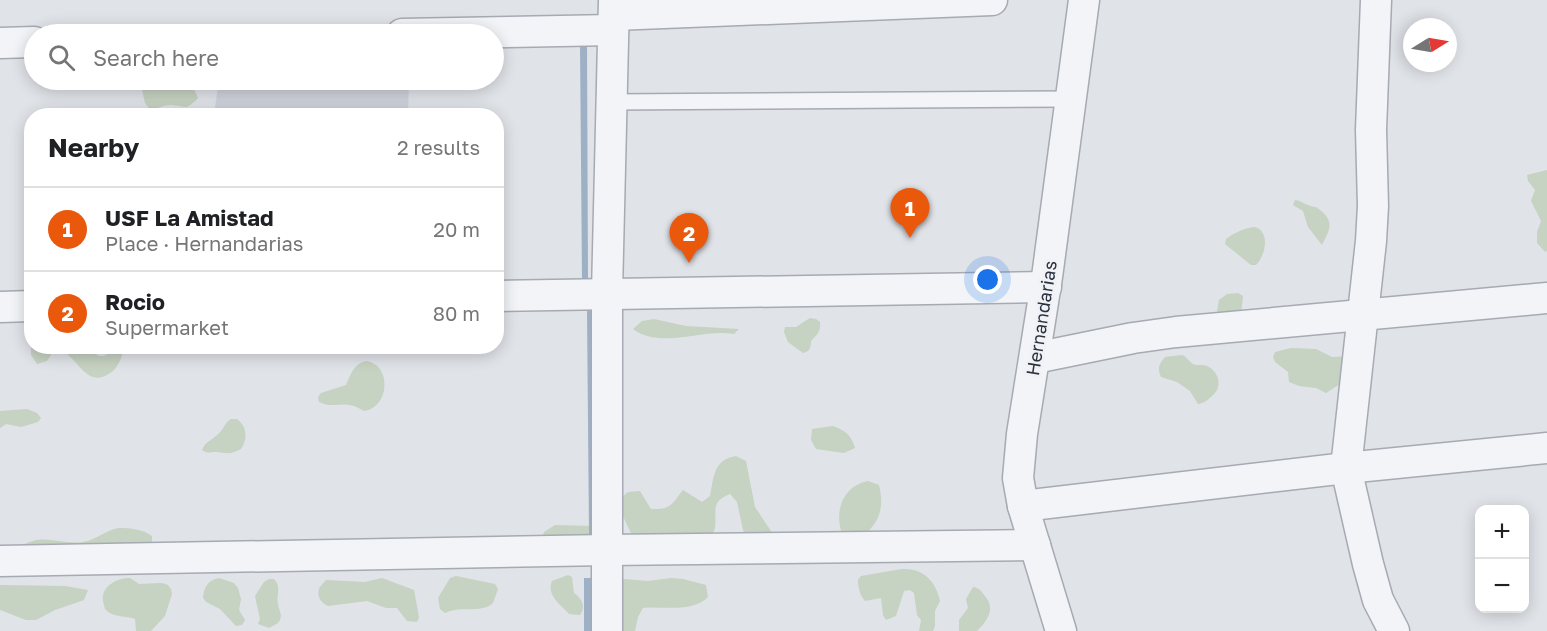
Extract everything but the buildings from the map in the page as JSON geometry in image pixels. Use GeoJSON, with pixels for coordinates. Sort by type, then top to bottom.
{"type":"FeatureCollection","features":[{"type":"Feature","properties":{"kind":"street"},"geometry":{"type":"LineString","coordinates":[[504,25],[614,15],[992,0]]}},
{"type":"Feature","properties":{"kind":"street","name":"Hernandarias"},"geometry":{"type":"LineString","coordinates":[[1061,631],[1023,506],[1018,478],[1022,434],[1046,287],[1084,0]]}},
{"type":"Feature","properties":{"kind":"street"},"geometry":{"type":"LineString","coordinates":[[1376,0],[1371,130],[1373,206],[1346,468],[1376,591],[1394,631]]}},
{"type":"Feature","properties":{"kind":"street"},"geometry":{"type":"LineString","coordinates":[[607,631],[607,293],[614,15]]}},
{"type":"Feature","properties":{"kind":"street"},"geometry":{"type":"LineString","coordinates":[[0,43],[24,42]]}},
{"type":"Feature","properties":{"kind":"street"},"geometry":{"type":"LineString","coordinates":[[504,296],[1046,287]]}},
{"type":"Feature","properties":{"kind":"street"},"geometry":{"type":"LineString","coordinates":[[1035,358],[1133,338],[1176,332],[1547,298]]}},
{"type":"Feature","properties":{"kind":"street"},"geometry":{"type":"LineString","coordinates":[[0,307],[24,306]]}},
{"type":"Feature","properties":{"kind":"street"},"geometry":{"type":"LineString","coordinates":[[1023,506],[1346,468],[1547,448]]}},
{"type":"Feature","properties":{"kind":"street"},"geometry":{"type":"LineString","coordinates":[[0,561],[1035,545]]}},
{"type":"Feature","properties":{"kind":"lane"},"geometry":{"type":"LineString","coordinates":[[612,102],[1072,99]]}},
{"type":"Feature","properties":{"kind":"shaded area"},"geometry":{"type":"Polygon","coordinates":[[[218,90],[409,90],[408,108],[215,108],[218,90]]]}},
{"type":"Feature","properties":{"kind":"green space"},"geometry":{"type":"Polygon","coordinates":[[[142,90],[194,90],[198,98],[191,105],[183,107],[168,105],[149,108],[142,90]]]}},
{"type":"Feature","properties":{"kind":"green space"},"geometry":{"type":"Polygon","coordinates":[[[1547,170],[1547,251],[1545,252],[1537,243],[1537,232],[1541,221],[1531,201],[1535,190],[1528,181],[1527,175],[1547,170]]]}},
{"type":"Feature","properties":{"kind":"green space"},"geometry":{"type":"Polygon","coordinates":[[[1295,200],[1316,207],[1329,220],[1328,234],[1322,245],[1308,227],[1303,211],[1293,205],[1295,200]]]}},
{"type":"Feature","properties":{"kind":"green space"},"geometry":{"type":"Polygon","coordinates":[[[1255,227],[1263,234],[1265,245],[1259,261],[1256,265],[1251,265],[1225,244],[1226,239],[1233,234],[1255,227]]]}},
{"type":"Feature","properties":{"kind":"green space"},"geometry":{"type":"Polygon","coordinates":[[[1238,293],[1243,296],[1241,314],[1225,320],[1217,311],[1219,300],[1227,294],[1238,293]]]}},
{"type":"Feature","properties":{"kind":"green space"},"geometry":{"type":"Polygon","coordinates":[[[810,318],[820,322],[820,328],[811,341],[810,349],[803,353],[788,342],[784,332],[785,327],[796,327],[810,318]]]}},
{"type":"Feature","properties":{"kind":"green space"},"geometry":{"type":"Polygon","coordinates":[[[654,319],[686,326],[739,329],[734,334],[656,338],[633,329],[642,321],[654,319]]]}},
{"type":"Feature","properties":{"kind":"green space"},"geometry":{"type":"Polygon","coordinates":[[[1291,348],[1316,349],[1332,357],[1354,356],[1340,384],[1326,393],[1316,388],[1289,382],[1288,372],[1275,362],[1273,357],[1275,352],[1291,348]]]}},
{"type":"Feature","properties":{"kind":"green space"},"geometry":{"type":"Polygon","coordinates":[[[51,354],[47,361],[37,364],[31,355],[51,354]]]}},
{"type":"Feature","properties":{"kind":"green space"},"geometry":{"type":"Polygon","coordinates":[[[66,354],[104,356],[122,354],[114,370],[98,378],[85,373],[66,354]]]}},
{"type":"Feature","properties":{"kind":"green space"},"geometry":{"type":"Polygon","coordinates":[[[1182,355],[1193,364],[1211,368],[1218,378],[1217,390],[1203,403],[1198,404],[1190,391],[1177,382],[1161,377],[1159,366],[1165,357],[1182,355]]]}},
{"type":"Feature","properties":{"kind":"green space"},"geometry":{"type":"Polygon","coordinates":[[[366,361],[374,364],[384,377],[383,395],[373,408],[364,411],[351,405],[330,405],[319,402],[318,397],[321,393],[346,385],[355,367],[366,361]]]}},
{"type":"Feature","properties":{"kind":"green space"},"geometry":{"type":"Polygon","coordinates":[[[27,409],[37,413],[41,418],[38,422],[21,427],[6,424],[0,428],[0,411],[27,409]]]}},
{"type":"Feature","properties":{"kind":"green space"},"geometry":{"type":"Polygon","coordinates":[[[231,419],[237,419],[245,429],[245,441],[241,449],[228,453],[202,450],[205,444],[219,434],[231,419]]]}},
{"type":"Feature","properties":{"kind":"green space"},"geometry":{"type":"Polygon","coordinates":[[[833,426],[847,434],[855,448],[844,453],[816,449],[811,440],[812,429],[833,426]]]}},
{"type":"Feature","properties":{"kind":"green space"},"geometry":{"type":"Polygon","coordinates":[[[736,456],[746,461],[755,507],[773,534],[744,534],[737,502],[730,494],[717,503],[714,530],[706,545],[638,548],[620,510],[620,499],[628,492],[640,491],[651,509],[663,508],[670,505],[683,490],[702,502],[710,496],[719,465],[728,458],[736,456]]]}},
{"type":"Feature","properties":{"kind":"green space"},"geometry":{"type":"Polygon","coordinates":[[[868,481],[879,485],[881,506],[878,518],[864,535],[842,534],[839,516],[843,500],[852,488],[868,481]]]}},
{"type":"Feature","properties":{"kind":"green space"},"geometry":{"type":"Polygon","coordinates":[[[555,525],[592,526],[596,530],[596,539],[542,538],[544,532],[555,525]]]}},
{"type":"Feature","properties":{"kind":"green space"},"geometry":{"type":"Polygon","coordinates":[[[119,528],[136,529],[152,536],[152,547],[21,550],[23,545],[38,540],[83,542],[119,528]]]}},
{"type":"Feature","properties":{"kind":"green space"},"geometry":{"type":"Polygon","coordinates":[[[902,569],[922,573],[935,587],[940,601],[935,611],[933,631],[919,631],[921,620],[917,615],[914,593],[910,590],[904,591],[896,616],[886,620],[883,615],[881,598],[865,601],[862,596],[858,583],[861,576],[902,569]]]}},
{"type":"Feature","properties":{"kind":"green space"},"geometry":{"type":"Polygon","coordinates":[[[568,575],[572,577],[574,593],[582,602],[583,608],[580,615],[569,614],[551,591],[552,581],[568,575]]]}},
{"type":"Feature","properties":{"kind":"green space"},"geometry":{"type":"Polygon","coordinates":[[[456,576],[495,584],[498,589],[493,603],[483,608],[445,613],[440,609],[438,598],[450,578],[456,576]]]}},
{"type":"Feature","properties":{"kind":"green space"},"geometry":{"type":"Polygon","coordinates":[[[130,578],[139,584],[162,583],[171,589],[172,594],[165,616],[151,631],[136,631],[135,619],[112,614],[105,608],[103,596],[107,587],[120,579],[130,578]]]}},
{"type":"Feature","properties":{"kind":"green space"},"geometry":{"type":"Polygon","coordinates":[[[219,578],[234,583],[238,588],[241,599],[239,610],[245,620],[242,625],[236,626],[220,609],[203,598],[207,585],[219,578]]]}},
{"type":"Feature","properties":{"kind":"green space"},"geometry":{"type":"Polygon","coordinates":[[[382,578],[414,590],[419,617],[417,622],[407,621],[397,608],[386,608],[367,601],[328,606],[321,601],[318,594],[319,588],[326,580],[365,582],[382,578]]]}},
{"type":"Feature","properties":{"kind":"green space"},"geometry":{"type":"Polygon","coordinates":[[[671,578],[706,585],[708,597],[686,607],[643,608],[635,631],[617,631],[614,580],[648,581],[671,578]]]}},
{"type":"Feature","properties":{"kind":"green space"},"geometry":{"type":"Polygon","coordinates":[[[274,579],[278,585],[281,616],[278,623],[269,628],[258,624],[260,619],[255,596],[264,582],[274,579]]]}},
{"type":"Feature","properties":{"kind":"green space"},"geometry":{"type":"Polygon","coordinates":[[[0,585],[65,586],[88,590],[84,600],[55,610],[36,620],[26,620],[0,610],[0,585]]]}},
{"type":"Feature","properties":{"kind":"green space"},"geometry":{"type":"Polygon","coordinates":[[[973,587],[980,590],[988,601],[989,615],[977,631],[959,631],[959,620],[968,608],[966,599],[973,587]]]}},
{"type":"Feature","properties":{"kind":"water"},"geometry":{"type":"Polygon","coordinates":[[[587,43],[588,279],[582,279],[580,44],[587,43]]]}},
{"type":"Feature","properties":{"kind":"water"},"geometry":{"type":"Polygon","coordinates":[[[587,311],[591,311],[592,534],[589,534],[587,311]]]}},
{"type":"Feature","properties":{"kind":"water"},"geometry":{"type":"Polygon","coordinates":[[[584,578],[591,578],[592,631],[584,631],[584,578]]]}},
{"type":"Feature","properties":{"kind":"place","name":"USF La Amistad"},"geometry":{"type":"Point","coordinates":[910,238]}},
{"type":"Feature","properties":{"kind":"place","name":"Rocio"},"geometry":{"type":"Point","coordinates":[689,263]}}]}
